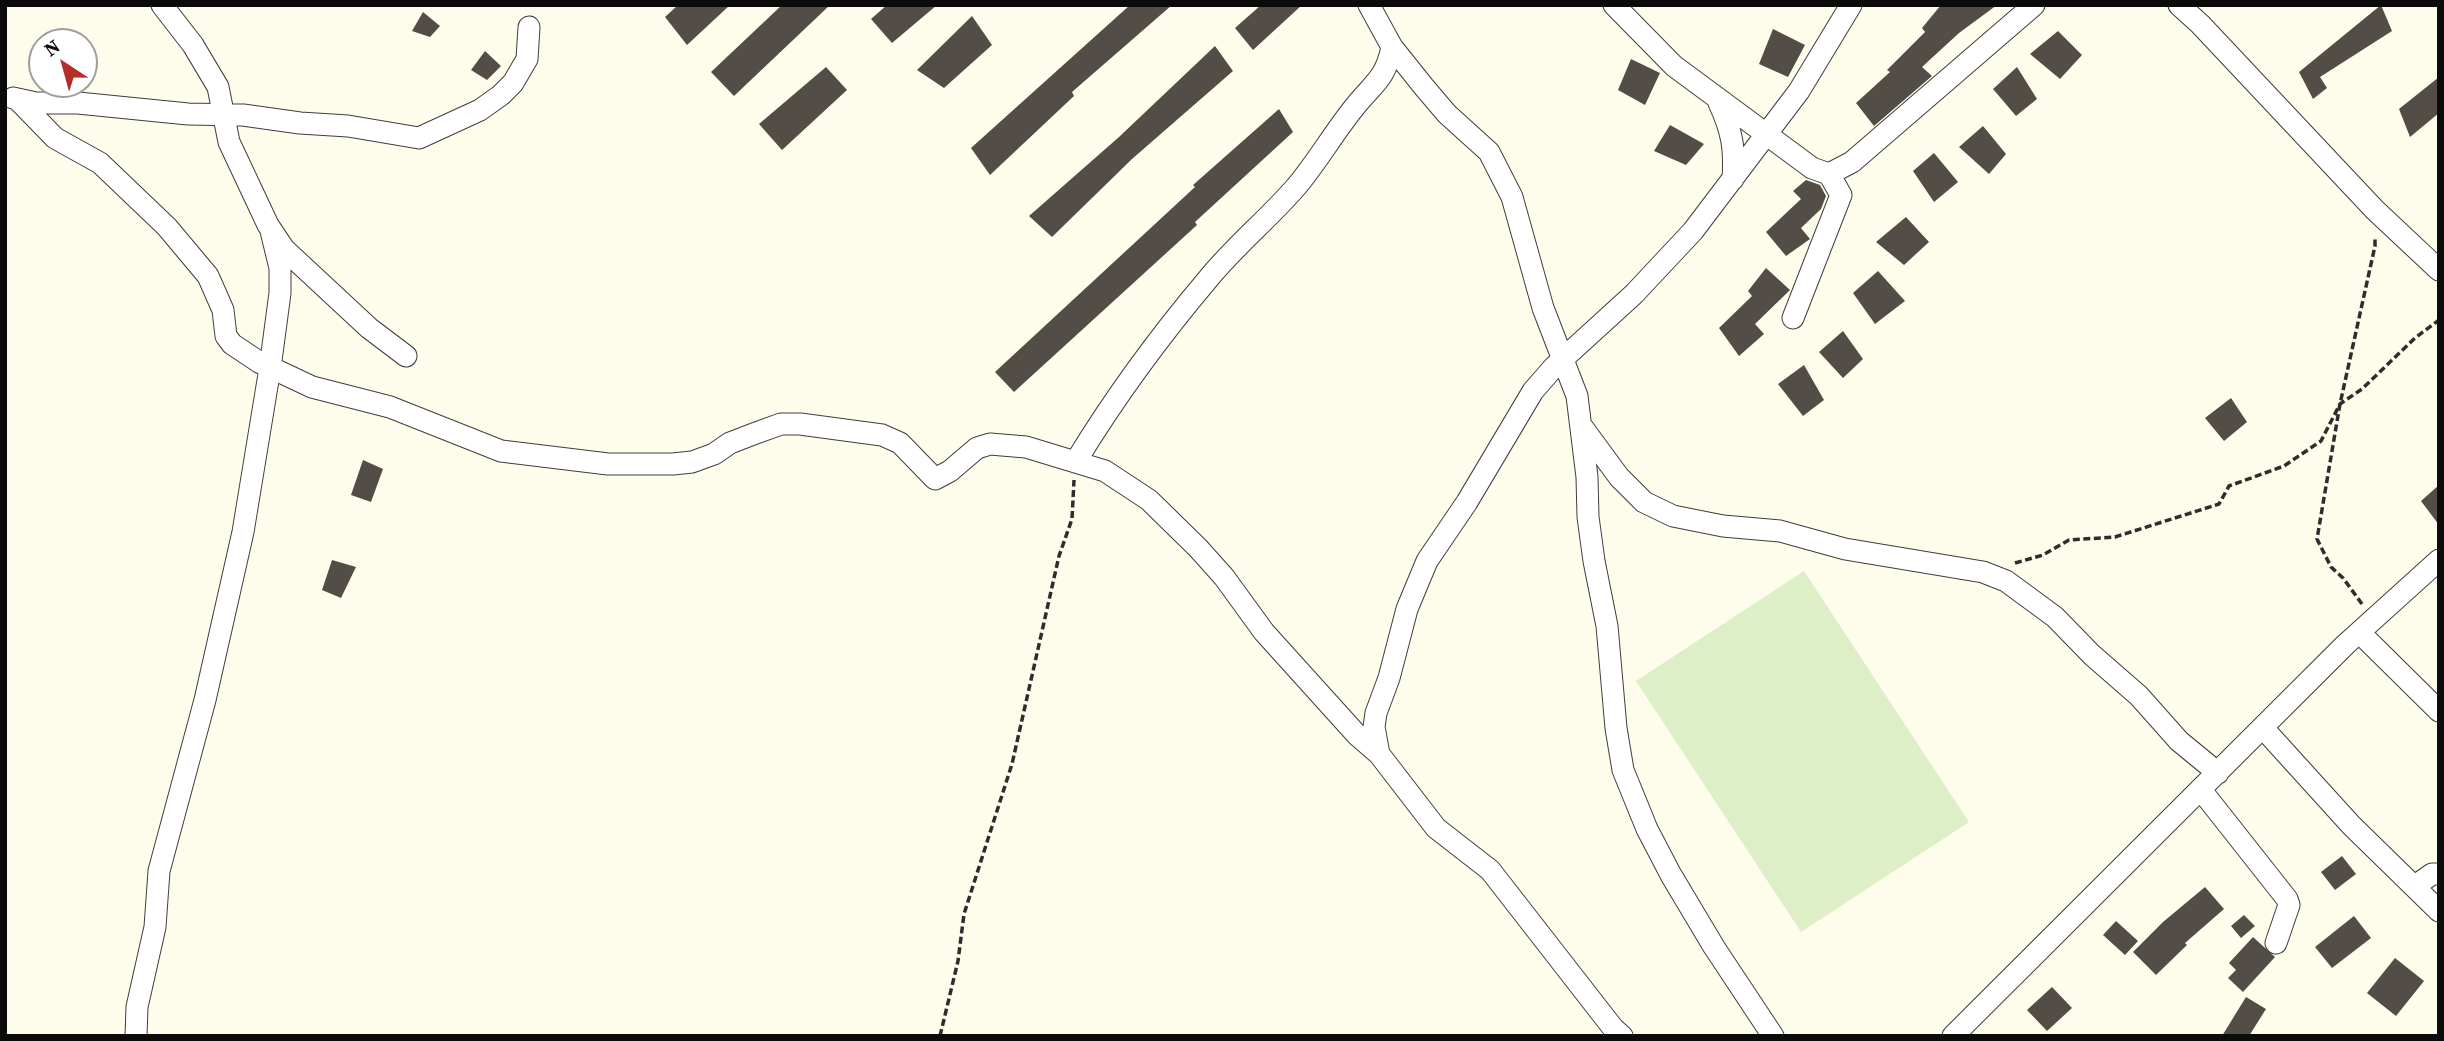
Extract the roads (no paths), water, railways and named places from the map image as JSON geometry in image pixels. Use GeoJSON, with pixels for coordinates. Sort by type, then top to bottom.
{"type":"FeatureCollection","features":[{"type":"Feature","properties":{"kind":"street"},"geometry":{"type":"LineString","coordinates":[[136,1036],[137,1007],[155,926],[159,871],[205,699],[243,532],[280,293],[279,268],[271,231],[229,142],[218,87],[208,68],[162,5]]}},
{"type":"Feature","properties":{"kind":"street"},"geometry":{"type":"LineString","coordinates":[[1369,5],[1392,47],[1447,114],[1489,152],[1512,197],[1543,308],[1577,396],[1587,477],[1588,517],[1606,626],[1616,728],[1623,769],[1647,829],[1671,874],[1714,947],[1773,1036]]}},
{"type":"Feature","properties":{"kind":"street"},"geometry":{"type":"LineString","coordinates":[[1614,5],[1674,66],[1718,101],[1812,168],[1829,174],[1841,195],[1793,318]]}},
{"type":"Feature","properties":{"kind":"street"},"geometry":{"type":"LineString","coordinates":[[1379,754],[1374,727],[1376,713],[1414,590],[1427,561],[1467,502],[1534,391],[1542,379],[1634,294],[1693,231],[1798,92],[1851,5]]}},
{"type":"Feature","properties":{"kind":"street"},"geometry":{"type":"LineString","coordinates":[[1829,174],[1852,162],[2034,5]]}},
{"type":"Feature","properties":{"kind":"street"},"geometry":{"type":"LineString","coordinates":[[2179,5],[2375,210],[2439,270]]}},
{"type":"Feature","properties":{"kind":"street"},"geometry":{"type":"LineString","coordinates":[[11,98],[348,126],[419,138],[480,110],[513,83],[527,59],[529,27]]}},
{"type":"Feature","properties":{"kind":"street"},"geometry":{"type":"LineString","coordinates":[[1076,461],[1110,406],[1186,307],[1236,246],[1296,187],[1353,109],[1378,83],[1388,67],[1392,47]]}},
{"type":"Feature","properties":{"kind":"street"},"geometry":{"type":"LineString","coordinates":[[11,98],[55,138],[100,163],[167,227],[202,269],[217,293],[223,310],[226,336],[245,355],[312,387],[401,410],[501,451],[571,461],[640,466],[692,462],[714,454],[730,443],[781,424],[800,424],[882,435],[900,443],[935,479],[950,471],[977,447],[990,444],[1026,447],[1105,471],[1149,500],[1206,558],[1264,632],[1357,735],[1379,754],[1436,828],[1490,870],[1622,1036]]}},
{"type":"Feature","properties":{"kind":"street"},"geometry":{"type":"LineString","coordinates":[[1718,101],[1732,134],[1735,155],[1732,179]]}},
{"type":"Feature","properties":{"kind":"street"},"geometry":{"type":"LineString","coordinates":[[271,231],[297,263],[369,328],[406,356]]}},
{"type":"Feature","properties":{"kind":"street"},"geometry":{"type":"LineString","coordinates":[[1582,426],[1619,477],[1636,494],[1648,504],[1673,516],[1723,526],[1780,531],[1845,548],[1983,572],[2006,581],[2055,617],[2092,655],[2139,696],[2179,741],[2218,773]]}},
{"type":"Feature","properties":{"kind":"street"},"geometry":{"type":"LineString","coordinates":[[1953,1036],[2367,626],[2439,560]]}},
{"type":"Feature","properties":{"kind":"street"},"geometry":{"type":"LineString","coordinates":[[2367,626],[2436,705]]}},
{"type":"Feature","properties":{"kind":"street"},"geometry":{"type":"LineString","coordinates":[[2263,728],[2351,825],[2439,911]]}},
{"type":"Feature","properties":{"kind":"street"},"geometry":{"type":"LineString","coordinates":[[2201,790],[2287,899],[2289,905],[2276,943]]}},
{"type":"Feature","properties":{"kind":"street"},"geometry":{"type":"LineString","coordinates":[[2415,886],[2432,874],[2439,874]]}}]}
